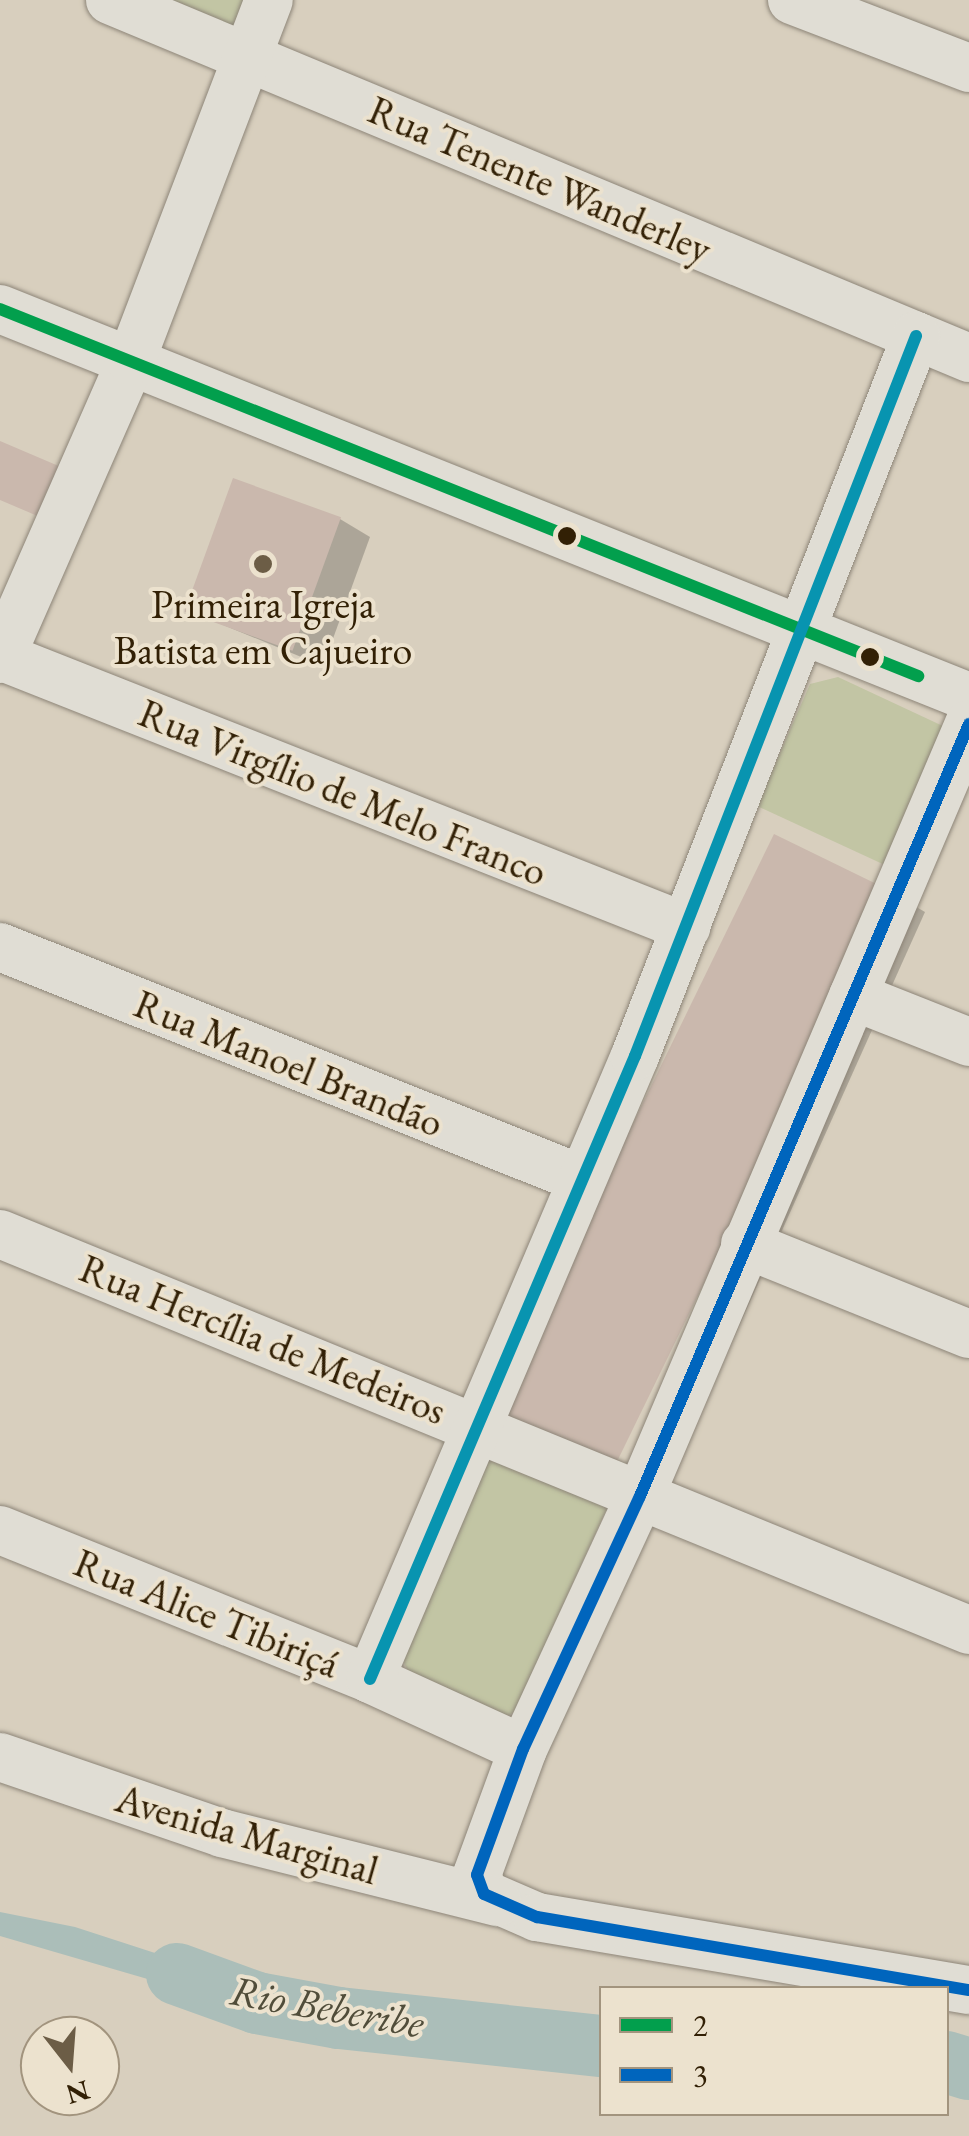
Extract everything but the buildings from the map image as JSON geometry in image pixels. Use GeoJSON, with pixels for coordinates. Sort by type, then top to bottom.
{"type":"FeatureCollection","features":[{"type":"Feature","properties":{"kind":"street","name":"Rua Tenente Wanderley"},"geometry":{"type":"LineString","coordinates":[[110,0],[969,358]]}},
{"type":"Feature","properties":{"kind":"street"},"geometry":{"type":"LineString","coordinates":[[0,657],[131,361],[269,0]]}},
{"type":"Feature","properties":{"kind":"street"},"geometry":{"type":"LineString","coordinates":[[792,0],[969,68]]}},
{"type":"Feature","properties":{"kind":"street"},"geometry":{"type":"LineString","coordinates":[[0,308],[803,627],[969,697]]}},
{"type":"Feature","properties":{"kind":"street"},"geometry":{"type":"LineString","coordinates":[[370,1679],[686,928],[916,336]]}},
{"type":"Feature","properties":{"kind":"street","name":"Rua Virgílio de Melo Franco"},"geometry":{"type":"LineString","coordinates":[[0,657],[686,928]]}},
{"type":"Feature","properties":{"kind":"street"},"geometry":{"type":"LineString","coordinates":[[945,1986],[537,1917],[497,1902],[480,1886],[478,1861],[523,1749],[640,1496],[969,724]]}},
{"type":"Feature","properties":{"kind":"street","name":"Rua Manoel Brandão"},"geometry":{"type":"LineString","coordinates":[[0,947],[578,1178]]}},
{"type":"Feature","properties":{"kind":"street"},"geometry":{"type":"LineString","coordinates":[[853,996],[969,1042]]}},
{"type":"Feature","properties":{"kind":"street","name":"Rua Hercília de Medeiros"},"geometry":{"type":"LineString","coordinates":[[0,1234],[475,1424],[969,1630]]}},
{"type":"Feature","properties":{"kind":"street"},"geometry":{"type":"LineString","coordinates":[[745,1244],[969,1334]]}},
{"type":"Feature","properties":{"kind":"street","name":"Rua Alice Tibiriçá"},"geometry":{"type":"LineString","coordinates":[[0,1530],[370,1679],[523,1749]]}},
{"type":"Feature","properties":{"kind":"street","name":"Avenida Marginal"},"geometry":{"type":"LineString","coordinates":[[0,1756],[222,1834],[497,1902]]}},
{"type":"Feature","properties":{"kind":"green space"},"geometry":{"type":"Polygon","coordinates":[[[147,0],[257,0],[239,31],[147,0]]]}},
{"type":"Feature","properties":{"kind":"green space"},"geometry":{"type":"Polygon","coordinates":[[[838,677],[945,727],[887,866],[757,806],[810,684],[838,677]]]}},
{"type":"Feature","properties":{"kind":"green space"},"geometry":{"type":"Polygon","coordinates":[[[486,1455],[608,1506],[514,1712],[504,1718],[408,1672],[402,1658],[486,1455]]]}},
{"type":"Feature","properties":{"kind":"shaded area"},"geometry":{"type":"Polygon","coordinates":[[[0,1912],[75,1927],[198,1967],[260,1991],[257,2003],[250,2019],[175,1987],[0,1936],[0,1912]]]}},
{"type":"Feature","properties":{"kind":"waterway","name":"Rio Beberibe"},"geometry":{"type":"LineString","coordinates":[[177,1974],[257,2003],[339,2018],[599,2046]]}},
{"type":"Feature","properties":{"kind":"waterway","name":"Rio Beberibe"},"geometry":{"type":"LineString","coordinates":[[949,2063],[969,2069]]}},
{"type":"Feature","properties":{"kind":"transit line","name":"2"},"geometry":{"type":"LineString","coordinates":[[0,309],[918,676]]}},
{"type":"Feature","properties":{"kind":"transit line"},"geometry":{"type":"LineString","coordinates":[[370,1679],[635,1056],[916,336]]}},
{"type":"Feature","properties":{"kind":"transit line","name":"3"},"geometry":{"type":"LineString","coordinates":[[945,1986],[537,1917],[484,1894],[477,1875],[523,1749],[640,1496],[969,724]]}},
{"type":"Feature","properties":{"kind":"transit line","name":"3"},"geometry":{"type":"LineString","coordinates":[[949,1987],[969,1990]]}},
{"type":"Feature","properties":{"kind":"place","name":"Primeira Igreja Batista em Cajueiro"},"geometry":{"type":"Point","coordinates":[263,564]}}]}
